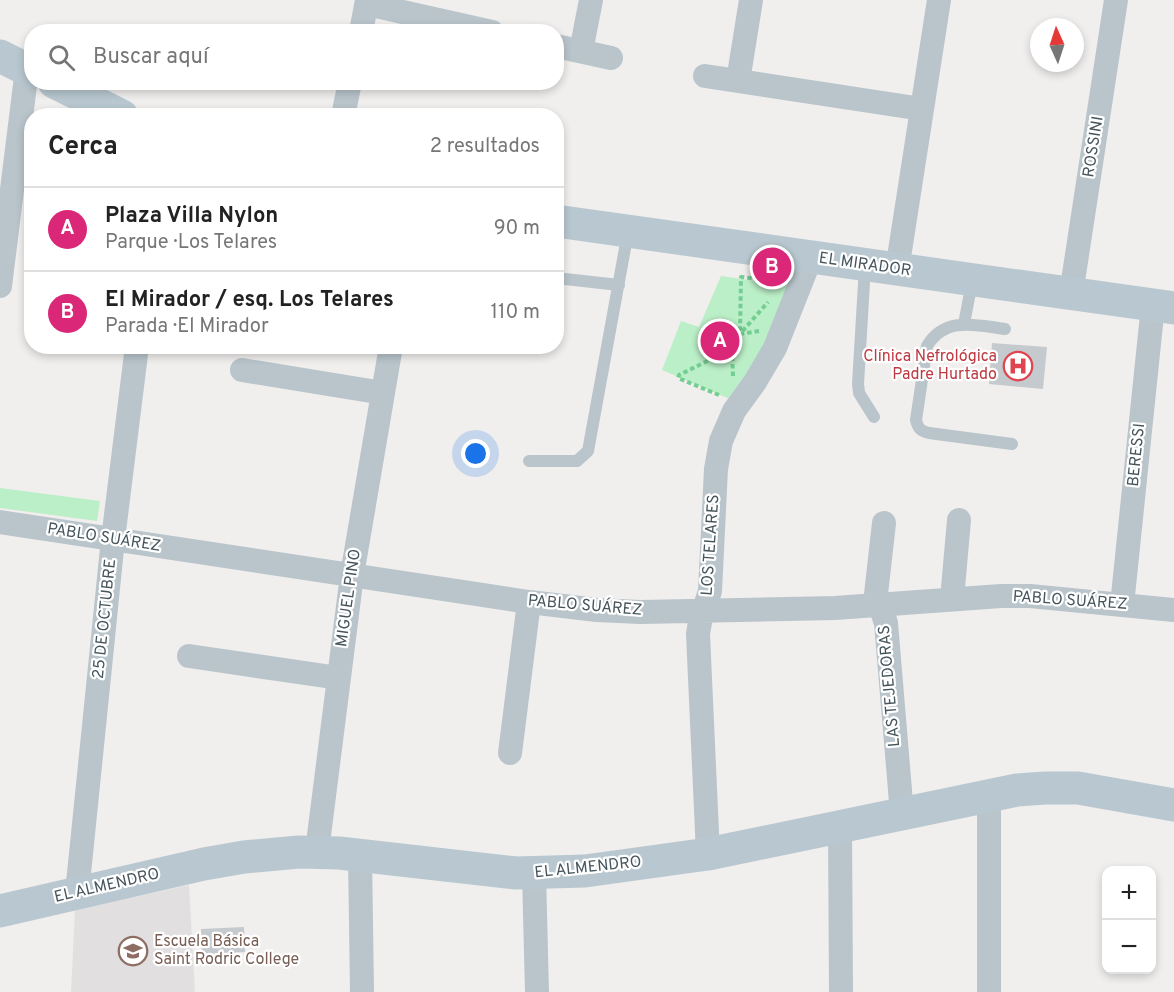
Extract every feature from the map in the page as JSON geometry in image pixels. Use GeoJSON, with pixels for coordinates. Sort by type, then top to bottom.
{"type":"FeatureCollection","features":[{"type":"Feature","properties":{"kind":"street"},"geometry":{"type":"LineString","coordinates":[[581,51],[591,0]]}},
{"type":"Feature","properties":{"kind":"street"},"geometry":{"type":"LineString","coordinates":[[738,81],[751,0]]}},
{"type":"Feature","properties":{"kind":"street"},"geometry":{"type":"LineString","coordinates":[[897,270],[939,0]]}},
{"type":"Feature","properties":{"kind":"street","name":"ROSSINI"},"geometry":{"type":"LineString","coordinates":[[1071,294],[1116,0]]}},
{"type":"Feature","properties":{"kind":"street"},"geometry":{"type":"LineString","coordinates":[[363,24],[367,2],[459,24]]}},
{"type":"Feature","properties":{"kind":"street"},"geometry":{"type":"LineString","coordinates":[[564,48],[611,58]]}},
{"type":"Feature","properties":{"kind":"street"},"geometry":{"type":"LineString","coordinates":[[705,76],[922,109]]}},
{"type":"Feature","properties":{"kind":"street"},"geometry":{"type":"LineString","coordinates":[[0,286],[25,90]]}},
{"type":"Feature","properties":{"kind":"street"},"geometry":{"type":"LineString","coordinates":[[69,90],[106,108]]}},
{"type":"Feature","properties":{"kind":"street"},"geometry":{"type":"LineString","coordinates":[[345,108],[348,90]]}},
{"type":"Feature","properties":{"kind":"street","name":"EL MIRADOR"},"geometry":{"type":"LineString","coordinates":[[564,222],[628,231],[799,274],[865,265],[1163,307]]}},
{"type":"Feature","properties":{"kind":"street","name":"LOS TELARES"},"geometry":{"type":"LineString","coordinates":[[708,854],[698,634],[710,591],[718,455],[725,428],[764,368],[783,328],[799,274]]}},
{"type":"Feature","properties":{"kind":"street","name":"BERESSI"},"geometry":{"type":"LineString","coordinates":[[1122,605],[1163,307]]}},
{"type":"Feature","properties":{"kind":"street","name":"25 DE OCTUBRE"},"geometry":{"type":"LineString","coordinates":[[77,893],[113,539],[136,354]]}},
{"type":"Feature","properties":{"kind":"street","name":"MIGUEL PINO"},"geometry":{"type":"LineString","coordinates":[[317,851],[352,575],[390,354]]}},
{"type":"Feature","properties":{"kind":"street"},"geometry":{"type":"LineString","coordinates":[[242,370],[383,393]]}},
{"type":"Feature","properties":{"kind":"street"},"geometry":{"type":"LineString","coordinates":[[952,599],[959,520]]}},
{"type":"Feature","properties":{"kind":"street","name":"PABLO SUÁREZ"},"geometry":{"type":"LineString","coordinates":[[0,522],[529,602],[597,610],[704,611],[880,606],[952,599],[1030,596],[1174,610]]}},
{"type":"Feature","properties":{"kind":"street","name":"LAS TEJEDORAS"},"geometry":{"type":"LineString","coordinates":[[884,523],[876,594],[886,622],[902,814]]}},
{"type":"Feature","properties":{"kind":"street"},"geometry":{"type":"LineString","coordinates":[[510,753],[529,602]]}},
{"type":"Feature","properties":{"kind":"street"},"geometry":{"type":"LineString","coordinates":[[189,656],[339,678]]}},
{"type":"Feature","properties":{"kind":"street","name":"EL ALMENDRO"},"geometry":{"type":"LineString","coordinates":[[0,910],[204,864],[272,854],[317,851],[498,872],[534,874],[585,871],[708,854],[1017,790],[1078,788],[1174,805]]}},
{"type":"Feature","properties":{"kind":"street"},"geometry":{"type":"LineString","coordinates":[[988,992],[989,796]]}},
{"type":"Feature","properties":{"kind":"street"},"geometry":{"type":"LineString","coordinates":[[840,828],[841,992]]}},
{"type":"Feature","properties":{"kind":"street"},"geometry":{"type":"LineString","coordinates":[[360,855],[362,992]]}},
{"type":"Feature","properties":{"kind":"street"},"geometry":{"type":"LineString","coordinates":[[534,874],[537,992]]}},
{"type":"Feature","properties":{"kind":"lane"},"geometry":{"type":"LineString","coordinates":[[529,461],[577,461],[588,451],[628,231]]}},
{"type":"Feature","properties":{"kind":"lane"},"geometry":{"type":"LineString","coordinates":[[865,265],[858,384],[859,393],[874,417]]}},
{"type":"Feature","properties":{"kind":"lane"},"geometry":{"type":"LineString","coordinates":[[564,279],[619,285]]}},
{"type":"Feature","properties":{"kind":"lane"},"geometry":{"type":"LineString","coordinates":[[964,324],[972,280]]}},
{"type":"Feature","properties":{"kind":"lane"},"geometry":{"type":"LineString","coordinates":[[1005,329],[964,324],[940,331],[933,336],[927,346],[916,420],[917,427],[929,433],[1012,444]]}},
{"type":"Feature","properties":{"kind":"path"},"geometry":{"type":"LineString","coordinates":[[740,334],[741,277],[799,274]]}},
{"type":"Feature","properties":{"kind":"path"},"geometry":{"type":"LineString","coordinates":[[739,405],[678,378],[680,373],[732,350],[740,334],[799,274]]}},
{"type":"Feature","properties":{"kind":"path"},"geometry":{"type":"LineString","coordinates":[[740,334],[783,328]]}},
{"type":"Feature","properties":{"kind":"shaded area","name":"Escuela Básica Saint Rodric College"},"geometry":{"type":"Polygon","coordinates":[[[189,885],[195,992],[71,992],[75,910],[189,885]]]}},
{"type":"Feature","properties":{"kind":"green space"},"geometry":{"type":"Polygon","coordinates":[[[721,276],[791,286],[761,354],[732,400],[662,370],[681,321],[699,327],[721,276]]]}},
{"type":"Feature","properties":{"kind":"green space"},"geometry":{"type":"Polygon","coordinates":[[[0,488],[100,501],[97,521],[0,508],[0,488]]]}},
{"type":"Feature","properties":{"kind":"building","name":"Clínica Nefrológica Padre Hurtado"},"geometry":{"type":"Polygon","coordinates":[[[992,343],[1047,347],[1043,389],[989,384],[992,343]]]}},
{"type":"Feature","properties":{"kind":"building"},"geometry":{"type":"Polygon","coordinates":[[[244,927],[245,952],[202,954],[201,929],[244,927]]]}},
{"type":"Feature","properties":{"kind":"place","name":"El Mirador / esq. Los Telares"},"geometry":{"type":"Point","coordinates":[772,267]}},
{"type":"Feature","properties":{"kind":"place","name":"Plaza Villa Nylon"},"geometry":{"type":"Point","coordinates":[720,341]}},
{"type":"Feature","properties":{"kind":"place","name":"Clínica Nefrológica Padre Hurtado"},"geometry":{"type":"Point","coordinates":[1018,366]}},
{"type":"Feature","properties":{"kind":"place","name":"Escuela Básica Saint Rodric College"},"geometry":{"type":"Point","coordinates":[133,951]}}]}
